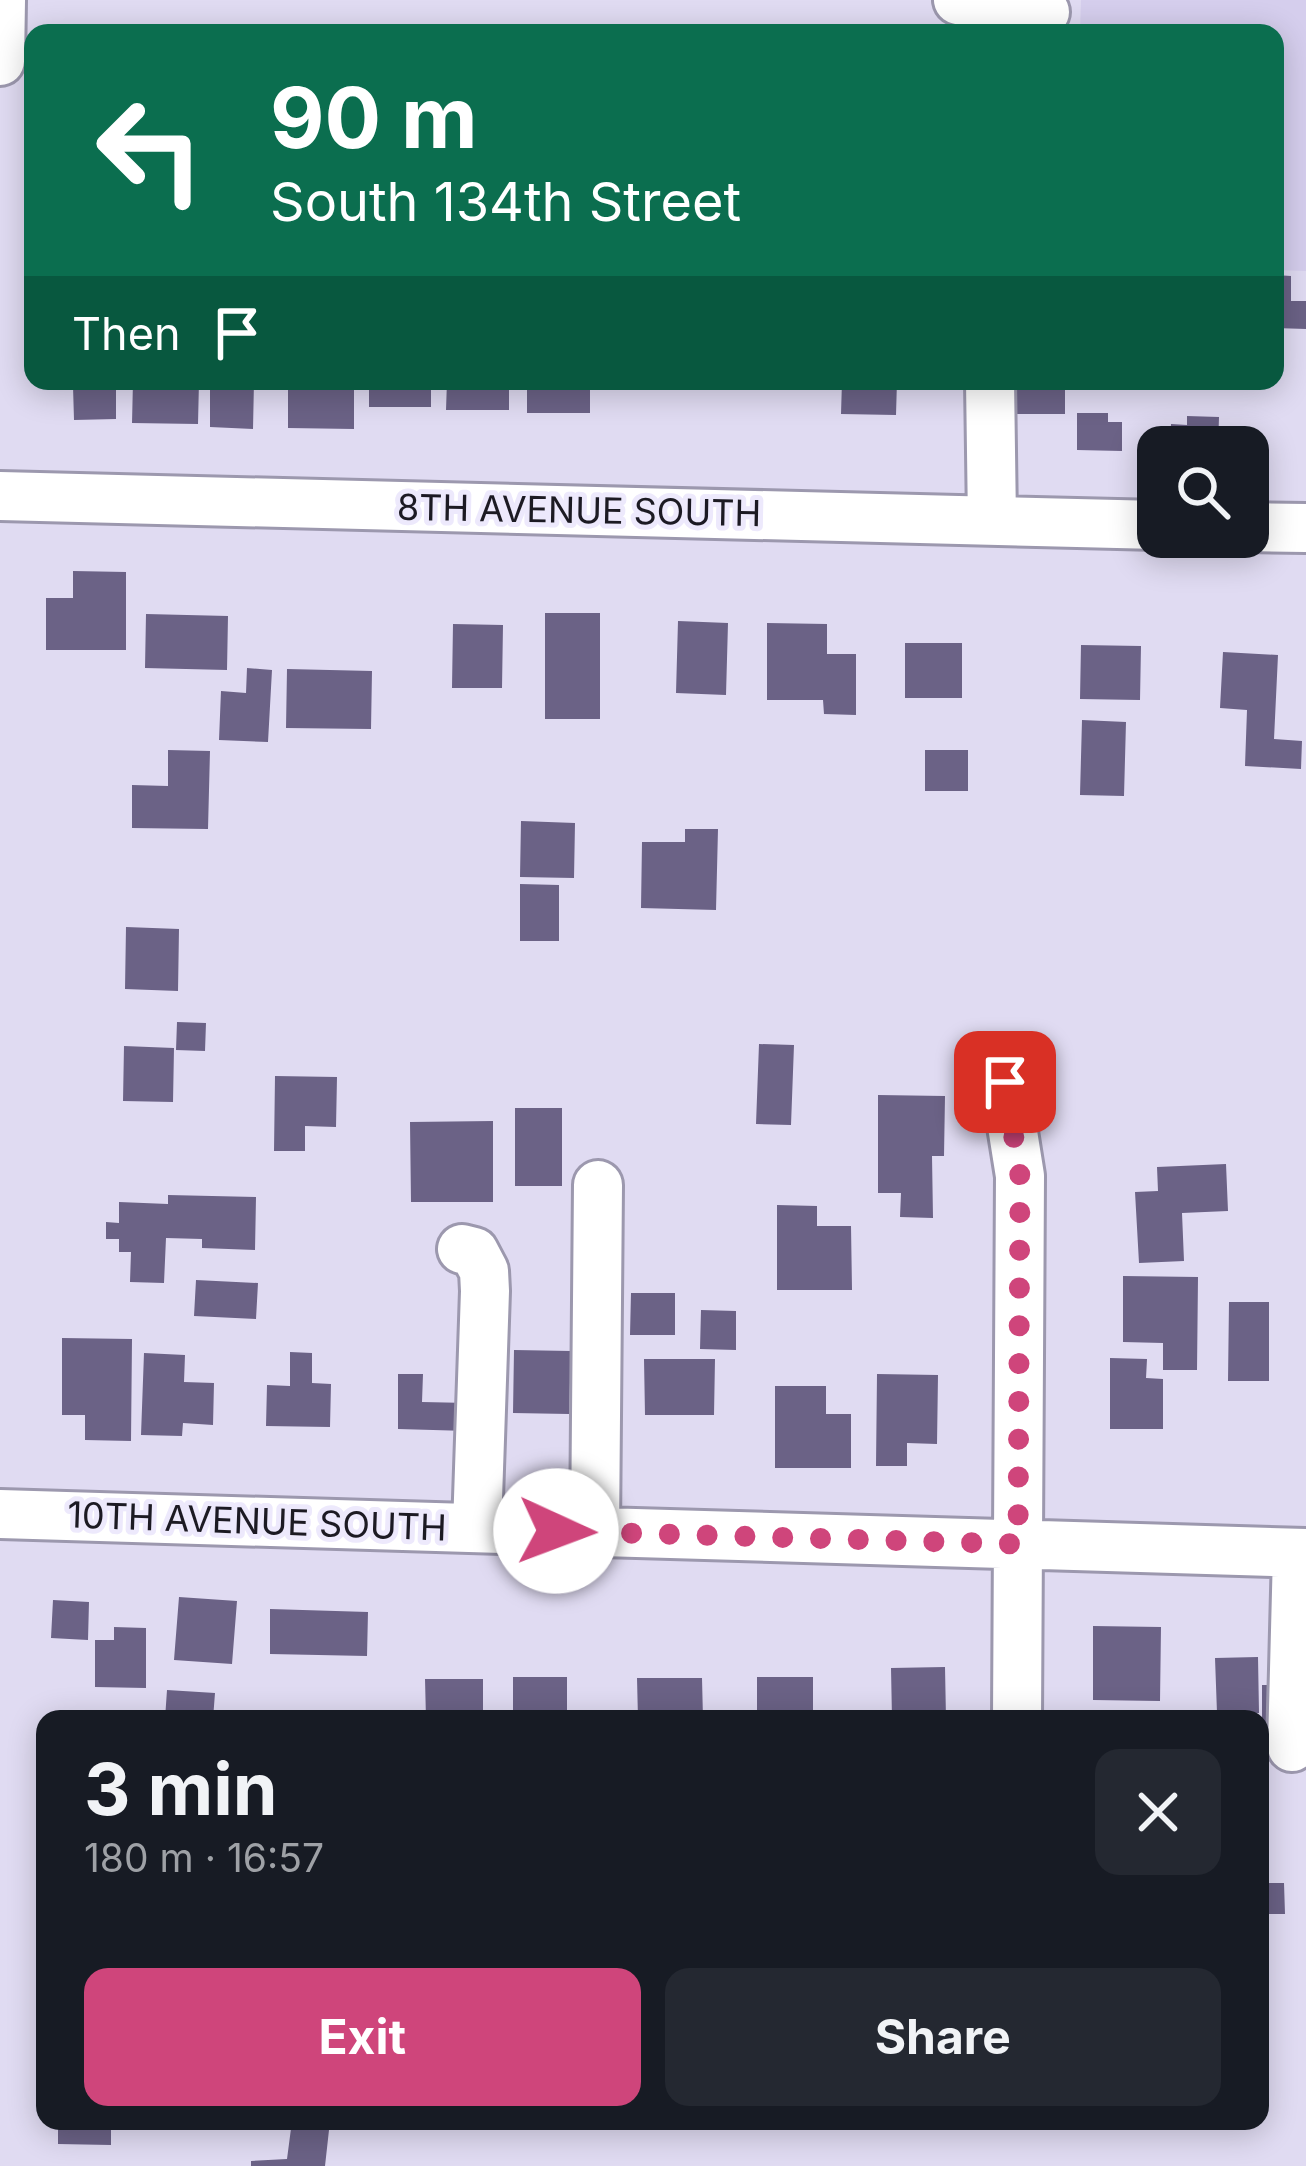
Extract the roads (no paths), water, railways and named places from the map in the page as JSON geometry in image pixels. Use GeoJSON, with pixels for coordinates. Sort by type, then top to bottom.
{"type":"FeatureCollection","features":[{"type":"Feature","properties":{"kind":"street"},"geometry":{"type":"LineString","coordinates":[[0,61],[2,0]]}},
{"type":"Feature","properties":{"kind":"street"},"geometry":{"type":"LineString","coordinates":[[958,0],[1006,12],[1045,12]]}},
{"type":"Feature","properties":{"kind":"street"},"geometry":{"type":"LineString","coordinates":[[991,390],[992,520]]}},
{"type":"Feature","properties":{"kind":"street","name":"8TH AVENUE SOUTH"},"geometry":{"type":"LineString","coordinates":[[0,496],[1137,524]]}},
{"type":"Feature","properties":{"kind":"street"},"geometry":{"type":"LineString","coordinates":[[1269,527],[1306,528]]}},
{"type":"Feature","properties":{"kind":"street"},"geometry":{"type":"LineString","coordinates":[[1005,1082],[1020,1176],[1018,1710]]}},
{"type":"Feature","properties":{"kind":"street"},"geometry":{"type":"LineString","coordinates":[[595,1532],[598,1185]]}},
{"type":"Feature","properties":{"kind":"street"},"geometry":{"type":"LineString","coordinates":[[462,1249],[474,1252],[484,1270],[476,1528]]}},
{"type":"Feature","properties":{"kind":"street","name":"10TH AVENUE SOUTH"},"geometry":{"type":"LineString","coordinates":[[0,1514],[1302,1553]]}},
{"type":"Feature","properties":{"kind":"street"},"geometry":{"type":"LineString","coordinates":[[1292,1747],[1302,1553]]}}]}
